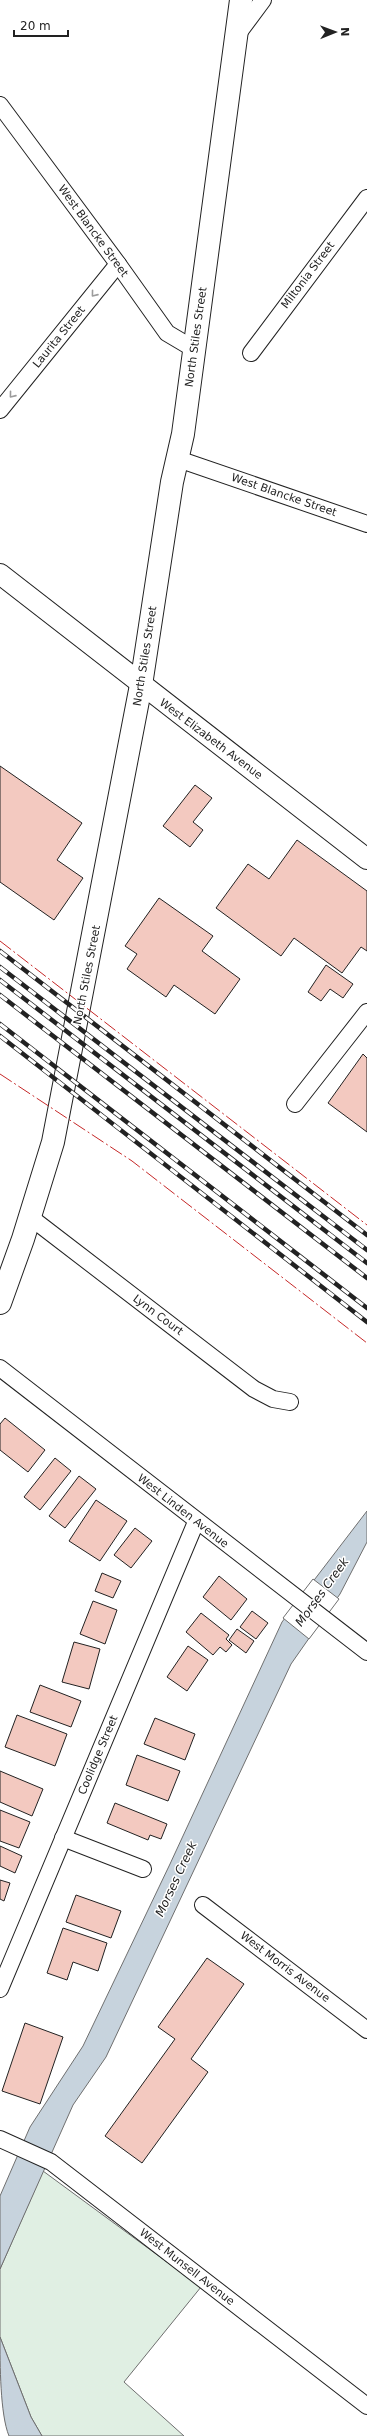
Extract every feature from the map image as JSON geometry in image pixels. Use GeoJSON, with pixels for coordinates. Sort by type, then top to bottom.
{"type":"FeatureCollection","features":[{"type":"Feature","properties":{"kind":"main road","name":"North Stiles Street"},"geometry":{"type":"LineString","coordinates":[[0,1303],[54,1142],[141,685],[178,459],[241,0]]}},
{"type":"Feature","properties":{"kind":"street"},"geometry":{"type":"LineString","coordinates":[[236,36],[263,0]]}},
{"type":"Feature","properties":{"kind":"street","name":"West Blancke Street"},"geometry":{"type":"LineString","coordinates":[[0,105],[118,264],[166,333],[194,349]]}},
{"type":"Feature","properties":{"kind":"street","name":"Miltonia Street"},"geometry":{"type":"LineString","coordinates":[[251,353],[367,198]]}},
{"type":"Feature","properties":{"kind":"street","name":"Laurita Street"},"geometry":{"type":"LineString","coordinates":[[0,410],[118,264]]}},
{"type":"Feature","properties":{"kind":"street","name":"West Blancke Street"},"geometry":{"type":"LineString","coordinates":[[178,459],[367,524]]}},
{"type":"Feature","properties":{"kind":"street","name":"West Elizabeth Avenue"},"geometry":{"type":"LineString","coordinates":[[0,574],[141,685],[367,858]]}},
{"type":"Feature","properties":{"kind":"street"},"geometry":{"type":"LineString","coordinates":[[295,1104],[367,1012]]}},
{"type":"Feature","properties":{"kind":"street","name":"Lynn Court"},"geometry":{"type":"LineString","coordinates":[[30,1217],[254,1389],[273,1399],[290,1402]]}},
{"type":"Feature","properties":{"kind":"street","name":"West Linden Avenue"},"geometry":{"type":"LineString","coordinates":[[0,1368],[196,1522],[367,1652]]}},
{"type":"Feature","properties":{"kind":"street","name":"Coolidge Street"},"geometry":{"type":"LineString","coordinates":[[0,1989],[196,1522]]}},
{"type":"Feature","properties":{"kind":"street"},"geometry":{"type":"LineString","coordinates":[[63,1838],[144,1869]]}},
{"type":"Feature","properties":{"kind":"street","name":"West Morris Avenue"},"geometry":{"type":"LineString","coordinates":[[203,1905],[367,2030]]}},
{"type":"Feature","properties":{"kind":"street","name":"West Munsell Avenue"},"geometry":{"type":"LineString","coordinates":[[0,2139],[51,2162],[367,2406]]}},
{"type":"Feature","properties":{"kind":"green space"},"geometry":{"type":"Polygon","coordinates":[[[43,2171],[201,2287],[124,2382],[184,2436],[42,2436],[31,2417],[0,2337],[0,2269],[43,2171]]]}},
{"type":"Feature","properties":{"kind":"water","name":"Morses Creek"},"geometry":{"type":"Polygon","coordinates":[[[367,1511],[367,1542],[340,1594],[291,1664],[106,2057],[73,2105],[0,2269],[0,2196],[30,2127],[83,2046],[170,1864],[282,1622],[367,1511]]]}},
{"type":"Feature","properties":{"kind":"water"},"geometry":{"type":"Polygon","coordinates":[[[0,2337],[31,2417],[42,2436],[9,2436],[2,2402],[0,2337]]]}},
{"type":"Feature","properties":{"kind":"pier"},"geometry":{"type":"Polygon","coordinates":[[[313,1579],[339,1599],[309,1639],[283,1618],[313,1579]]]}},
{"type":"Feature","properties":{"kind":"building"},"geometry":{"type":"Polygon","coordinates":[[[0,766],[82,823],[57,860],[83,878],[54,920],[0,882],[0,766]]]}},
{"type":"Feature","properties":{"kind":"building"},"geometry":{"type":"Polygon","coordinates":[[[195,785],[212,798],[193,822],[203,830],[190,847],[163,826],[195,785]]]}},
{"type":"Feature","properties":{"kind":"building"},"geometry":{"type":"Polygon","coordinates":[[[297,840],[367,891],[367,951],[361,947],[342,973],[294,938],[281,956],[216,908],[248,864],[269,879],[297,840]]]}},
{"type":"Feature","properties":{"kind":"building"},"geometry":{"type":"Polygon","coordinates":[[[159,898],[213,936],[202,951],[240,979],[215,1014],[174,985],[166,997],[127,969],[137,954],[125,946],[159,898]]]}},
{"type":"Feature","properties":{"kind":"building"},"geometry":{"type":"Polygon","coordinates":[[[326,965],[353,984],[343,998],[330,989],[321,1001],[308,992],[326,965]]]}},
{"type":"Feature","properties":{"kind":"building"},"geometry":{"type":"Polygon","coordinates":[[[363,1054],[367,1058],[367,1132],[328,1103],[363,1054]]]}},
{"type":"Feature","properties":{"kind":"building"},"geometry":{"type":"Polygon","coordinates":[[[5,1418],[45,1450],[28,1472],[0,1450],[0,1424],[5,1418]]]}},
{"type":"Feature","properties":{"kind":"building"},"geometry":{"type":"Polygon","coordinates":[[[55,1458],[71,1471],[40,1510],[24,1497],[55,1458]]]}},
{"type":"Feature","properties":{"kind":"building"},"geometry":{"type":"Polygon","coordinates":[[[79,1476],[96,1489],[65,1528],[49,1516],[79,1476]]]}},
{"type":"Feature","properties":{"kind":"building"},"geometry":{"type":"Polygon","coordinates":[[[96,1500],[127,1521],[100,1561],[69,1541],[96,1500]]]}},
{"type":"Feature","properties":{"kind":"building"},"geometry":{"type":"Polygon","coordinates":[[[135,1528],[152,1541],[131,1568],[114,1555],[135,1528]]]}},
{"type":"Feature","properties":{"kind":"building"},"geometry":{"type":"Polygon","coordinates":[[[102,1573],[121,1581],[113,1598],[95,1591],[102,1573]]]}},
{"type":"Feature","properties":{"kind":"building"},"geometry":{"type":"Polygon","coordinates":[[[219,1576],[247,1599],[231,1620],[203,1597],[219,1576]]]}},
{"type":"Feature","properties":{"kind":"building"},"geometry":{"type":"Polygon","coordinates":[[[93,1601],[117,1610],[105,1644],[80,1634],[93,1601]]]}},
{"type":"Feature","properties":{"kind":"building"},"geometry":{"type":"Polygon","coordinates":[[[252,1611],[268,1623],[256,1639],[240,1627],[252,1611]]]}},
{"type":"Feature","properties":{"kind":"building"},"geometry":{"type":"Polygon","coordinates":[[[201,1613],[229,1635],[226,1639],[232,1645],[226,1652],[220,1647],[213,1655],[186,1632],[201,1613]]]}},
{"type":"Feature","properties":{"kind":"building"},"geometry":{"type":"Polygon","coordinates":[[[237,1629],[254,1641],[246,1653],[229,1640],[237,1629]]]}},
{"type":"Feature","properties":{"kind":"building"},"geometry":{"type":"Polygon","coordinates":[[[74,1642],[100,1649],[89,1689],[62,1682],[74,1642]]]}},
{"type":"Feature","properties":{"kind":"building"},"geometry":{"type":"Polygon","coordinates":[[[188,1646],[208,1660],[187,1691],[167,1677],[188,1646]]]}},
{"type":"Feature","properties":{"kind":"building"},"geometry":{"type":"Polygon","coordinates":[[[40,1685],[81,1701],[71,1727],[30,1712],[40,1685]]]}},
{"type":"Feature","properties":{"kind":"building"},"geometry":{"type":"Polygon","coordinates":[[[17,1715],[67,1734],[55,1766],[5,1747],[17,1715]]]}},
{"type":"Feature","properties":{"kind":"building"},"geometry":{"type":"Polygon","coordinates":[[[155,1718],[195,1734],[185,1760],[144,1744],[155,1718]]]}},
{"type":"Feature","properties":{"kind":"building"},"geometry":{"type":"Polygon","coordinates":[[[137,1755],[180,1771],[168,1801],[126,1785],[137,1755]]]}},
{"type":"Feature","properties":{"kind":"building"},"geometry":{"type":"Polygon","coordinates":[[[0,1771],[43,1789],[32,1816],[0,1802],[0,1771]]]}},
{"type":"Feature","properties":{"kind":"building"},"geometry":{"type":"Polygon","coordinates":[[[115,1803],[167,1824],[161,1839],[150,1835],[148,1840],[107,1823],[115,1803]]]}},
{"type":"Feature","properties":{"kind":"building"},"geometry":{"type":"Polygon","coordinates":[[[0,1810],[30,1822],[19,1848],[0,1841],[0,1810]]]}},
{"type":"Feature","properties":{"kind":"building"},"geometry":{"type":"Polygon","coordinates":[[[0,1846],[22,1856],[15,1873],[0,1866],[0,1846]]]}},
{"type":"Feature","properties":{"kind":"building"},"geometry":{"type":"Polygon","coordinates":[[[0,1880],[10,1883],[4,1901],[0,1899],[0,1880]]]}},
{"type":"Feature","properties":{"kind":"building"},"geometry":{"type":"Polygon","coordinates":[[[76,1895],[121,1911],[111,1938],[66,1922],[76,1895]]]}},
{"type":"Feature","properties":{"kind":"building"},"geometry":{"type":"Polygon","coordinates":[[[63,1928],[107,1943],[98,1971],[73,1962],[67,1980],[47,1973],[63,1928]]]}},
{"type":"Feature","properties":{"kind":"building"},"geometry":{"type":"Polygon","coordinates":[[[207,1958],[244,1984],[191,2059],[208,2072],[142,2163],[105,2136],[175,2039],[158,2027],[207,1958]]]}},
{"type":"Feature","properties":{"kind":"building"},"geometry":{"type":"Polygon","coordinates":[[[25,2023],[63,2037],[40,2104],[2,2091],[25,2023]]]}},
{"type":"Feature","properties":{"kind":"railway"},"geometry":{"type":"LineString","coordinates":[[0,951],[367,1235]]}},
{"type":"Feature","properties":{"kind":"railway"},"geometry":{"type":"LineString","coordinates":[[0,967],[367,1250]]}},
{"type":"Feature","properties":{"kind":"railway"},"geometry":{"type":"LineString","coordinates":[[0,980],[367,1263]]}},
{"type":"Feature","properties":{"kind":"railway"},"geometry":{"type":"LineString","coordinates":[[0,995],[367,1278]]}},
{"type":"Feature","properties":{"kind":"railway"},"geometry":{"type":"LineString","coordinates":[[0,1024],[367,1308]]}},
{"type":"Feature","properties":{"kind":"railway"},"geometry":{"type":"LineString","coordinates":[[0,1036],[367,1322]]}},
{"type":"Feature","properties":{"kind":"power"},"geometry":{"type":"LineString","coordinates":[[0,941],[367,1225]]}},
{"type":"Feature","properties":{"kind":"power"},"geometry":{"type":"LineString","coordinates":[[0,1074],[132,1161],[367,1343]]}}]}
